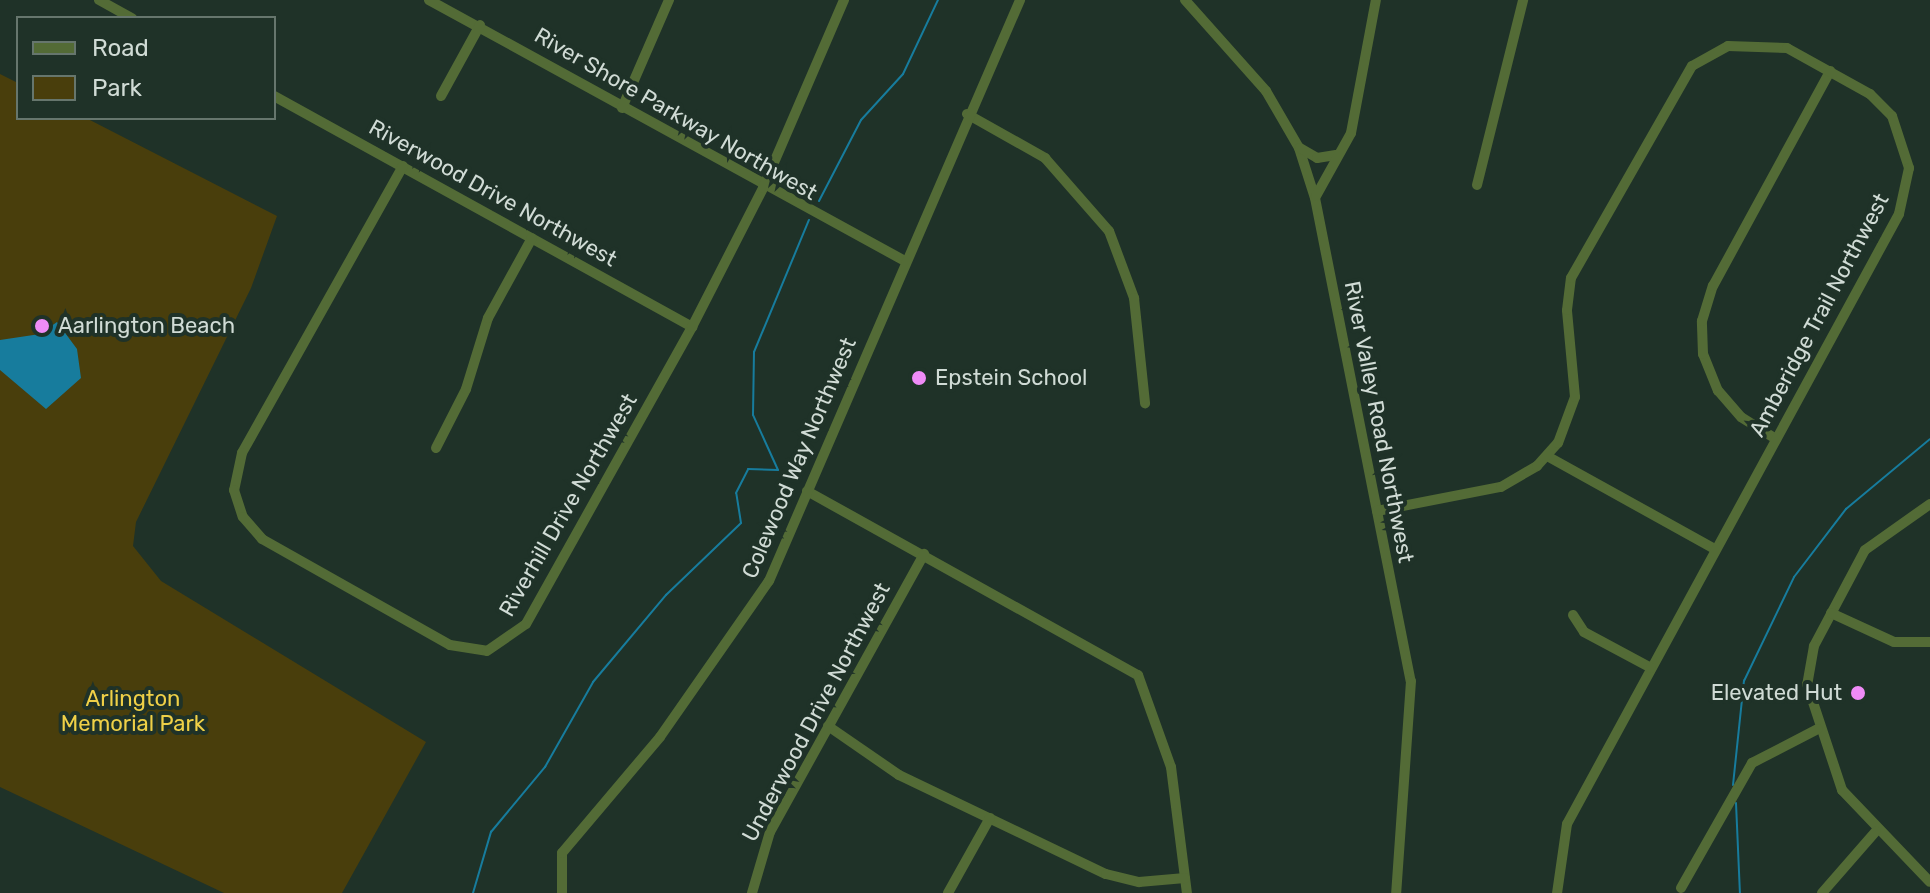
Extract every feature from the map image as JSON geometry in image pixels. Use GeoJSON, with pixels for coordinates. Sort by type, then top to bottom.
{"type":"FeatureCollection","features":[{"type":"Feature","properties":{"kind":"street"},"geometry":{"type":"LineString","coordinates":[[99,0],[128,16]]}},
{"type":"Feature","properties":{"kind":"street","name":"River Shore Parkway Northwest"},"geometry":{"type":"LineString","coordinates":[[429,0],[480,25],[763,188],[905,261]]}},
{"type":"Feature","properties":{"kind":"street"},"geometry":{"type":"LineString","coordinates":[[622,108],[669,0]]}},
{"type":"Feature","properties":{"kind":"street"},"geometry":{"type":"LineString","coordinates":[[763,188],[844,0]]}},
{"type":"Feature","properties":{"kind":"street","name":"Colewood Way Northwest"},"geometry":{"type":"LineString","coordinates":[[562,893],[562,853],[740,632],[807,491],[967,114],[1020,0]]}},
{"type":"Feature","properties":{"kind":"street","name":"River Valley Road Northwest"},"geometry":{"type":"LineString","coordinates":[[1185,0],[1254,71],[1299,148],[1315,198],[1411,681],[1396,893]]}},
{"type":"Feature","properties":{"kind":"street"},"geometry":{"type":"LineString","coordinates":[[1315,198],[1338,155],[1368,70],[1376,0]]}},
{"type":"Feature","properties":{"kind":"street"},"geometry":{"type":"LineString","coordinates":[[1477,185],[1523,0]]}},
{"type":"Feature","properties":{"kind":"street"},"geometry":{"type":"LineString","coordinates":[[441,96],[480,25]]}},
{"type":"Feature","properties":{"kind":"street","name":"Amberidge Trail Northwest"},"geometry":{"type":"LineString","coordinates":[[1547,456],[1575,397],[1567,310],[1571,278],[1678,81],[1709,54],[1747,43],[1787,48],[1830,71],[1892,116],[1907,150],[1908,184],[1776,439],[1567,824],[1557,893]]}},
{"type":"Feature","properties":{"kind":"street"},"geometry":{"type":"LineString","coordinates":[[1776,439],[1741,417],[1718,391],[1703,354],[1702,321],[1713,286],[1830,71]]}},
{"type":"Feature","properties":{"kind":"street","name":"Riverwood Drive Northwest"},"geometry":{"type":"LineString","coordinates":[[276,97],[692,327]]}},
{"type":"Feature","properties":{"kind":"street"},"geometry":{"type":"LineString","coordinates":[[967,114],[1045,158],[1109,231],[1134,298],[1145,403]]}},
{"type":"Feature","properties":{"kind":"street"},"geometry":{"type":"LineString","coordinates":[[1299,148],[1317,158],[1338,155]]}},
{"type":"Feature","properties":{"kind":"street","name":"Riverhill Drive Northwest"},"geometry":{"type":"LineString","coordinates":[[403,166],[242,453],[234,490],[243,517],[262,539],[450,645],[487,651],[521,630],[692,327],[763,188]]}},
{"type":"Feature","properties":{"kind":"street"},"geometry":{"type":"LineString","coordinates":[[436,448],[466,389],[488,318],[532,238]]}},
{"type":"Feature","properties":{"kind":"street"},"geometry":{"type":"LineString","coordinates":[[1377,511],[1501,487],[1547,456],[1715,549]]}},
{"type":"Feature","properties":{"kind":"street"},"geometry":{"type":"LineString","coordinates":[[807,491],[1138,675],[1171,767],[1187,893]]}},
{"type":"Feature","properties":{"kind":"street"},"geometry":{"type":"LineString","coordinates":[[1930,504],[1874,539],[1831,613],[1807,670],[1818,729],[1842,790],[1876,831],[1930,882]]}},
{"type":"Feature","properties":{"kind":"street","name":"Underwood Drive Northwest"},"geometry":{"type":"LineString","coordinates":[[752,893],[764,844],[924,554]]}},
{"type":"Feature","properties":{"kind":"street"},"geometry":{"type":"LineString","coordinates":[[1831,613],[1894,642],[1930,642]]}},
{"type":"Feature","properties":{"kind":"street"},"geometry":{"type":"LineString","coordinates":[[1573,615],[1584,632],[1651,668]]}},
{"type":"Feature","properties":{"kind":"street"},"geometry":{"type":"LineString","coordinates":[[828,726],[899,775],[1117,879],[1185,878]]}},
{"type":"Feature","properties":{"kind":"street"},"geometry":{"type":"LineString","coordinates":[[1681,888],[1752,763],[1818,729]]}},
{"type":"Feature","properties":{"kind":"street"},"geometry":{"type":"LineString","coordinates":[[948,893],[990,818]]}},
{"type":"Feature","properties":{"kind":"street"},"geometry":{"type":"LineString","coordinates":[[1822,893],[1876,831]]}},
{"type":"Feature","properties":{"kind":"green space","name":"Arlington Memorial Park"},"geometry":{"type":"Polygon","coordinates":[[[0,74],[16,82],[16,120],[90,120],[277,216],[251,288],[136,522],[133,546],[161,581],[426,742],[342,893],[224,893],[0,787],[0,74]]]}},
{"type":"Feature","properties":{"kind":"water"},"geometry":{"type":"Polygon","coordinates":[[[57,322],[77,349],[81,378],[46,409],[0,370],[0,340],[40,334],[57,322]]]}},
{"type":"Feature","properties":{"kind":"waterway"},"geometry":{"type":"LineString","coordinates":[[819,201],[861,120],[903,74],[938,0]]}},
{"type":"Feature","properties":{"kind":"waterway"},"geometry":{"type":"LineString","coordinates":[[473,893],[491,832],[545,767],[593,682],[666,595],[741,523],[736,493],[748,469],[778,470],[753,415],[754,352],[809,220]]}},
{"type":"Feature","properties":{"kind":"waterway"},"geometry":{"type":"LineString","coordinates":[[1733,785],[1744,681],[1794,577],[1846,509],[1930,439]]}},
{"type":"Feature","properties":{"kind":"waterway"},"geometry":{"type":"LineString","coordinates":[[1736,803],[1740,893]]}},
{"type":"Feature","properties":{"kind":"place","name":"Aarlington Beach"},"geometry":{"type":"Point","coordinates":[42,326]}},
{"type":"Feature","properties":{"kind":"place","name":"Epstein School"},"geometry":{"type":"Point","coordinates":[919,378]}},
{"type":"Feature","properties":{"kind":"place","name":"Elevated Hut"},"geometry":{"type":"Point","coordinates":[1858,693]}}]}
